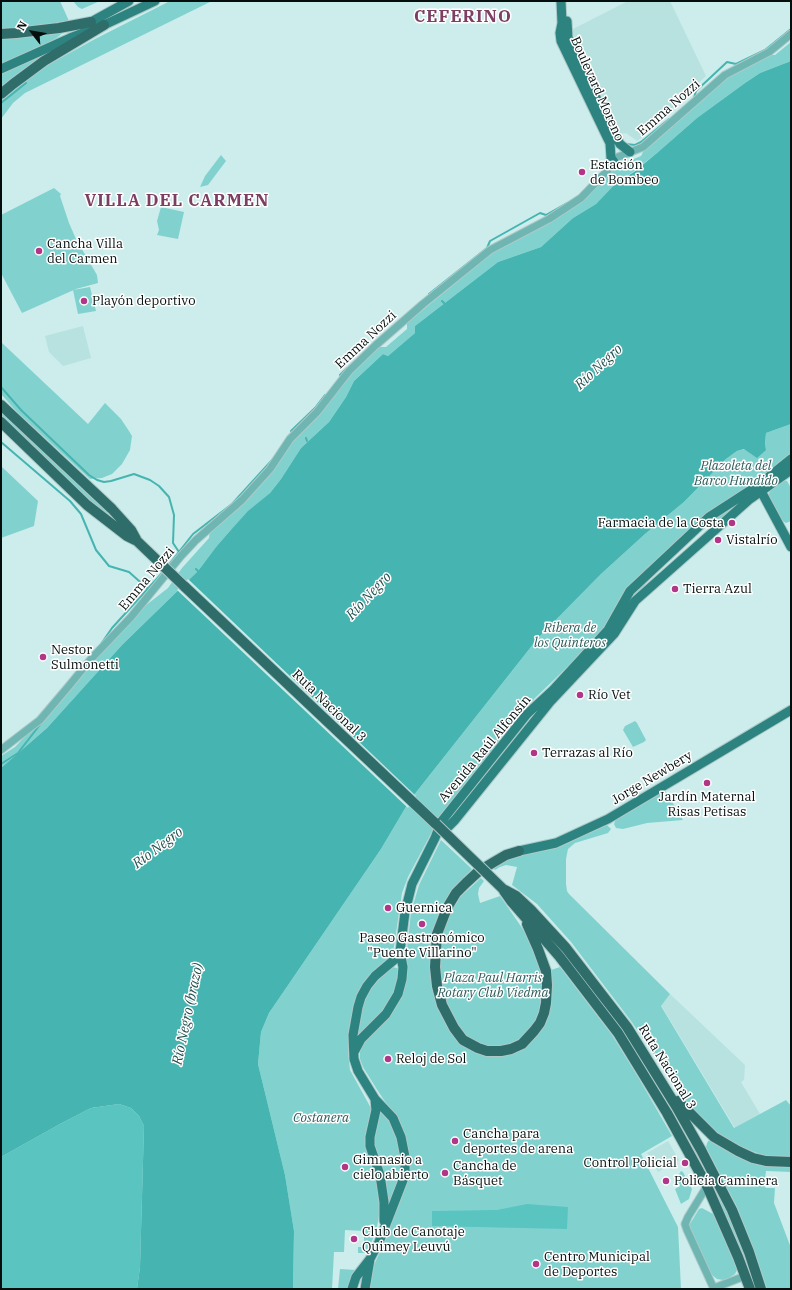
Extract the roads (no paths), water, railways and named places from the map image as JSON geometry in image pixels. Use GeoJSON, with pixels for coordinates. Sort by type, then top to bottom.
{"type":"FeatureCollection","features":[{"type":"Feature","properties":{"kind":"highway"},"geometry":{"type":"LineString","coordinates":[[1,34],[16,34],[91,22]]}},
{"type":"Feature","properties":{"kind":"highway"},"geometry":{"type":"LineString","coordinates":[[1,94],[44,61],[104,25]]}},
{"type":"Feature","properties":{"kind":"highway"},"geometry":{"type":"LineString","coordinates":[[2,405],[112,510],[131,530],[137,541]]}},
{"type":"Feature","properties":{"kind":"highway"},"geometry":{"type":"LineString","coordinates":[[1,422],[87,505],[127,536],[137,541]]}},
{"type":"Feature","properties":{"kind":"highway"},"geometry":{"type":"LineString","coordinates":[[1,426],[15,436]]}},
{"type":"Feature","properties":{"kind":"highway","name":"Ruta Nacional 3"},"geometry":{"type":"LineString","coordinates":[[137,541],[503,889],[511,901],[559,956],[618,1033],[667,1113],[707,1186],[721,1216],[750,1289]]}},
{"type":"Feature","properties":{"kind":"highway"},"geometry":{"type":"LineString","coordinates":[[519,851],[506,855],[479,871],[456,893],[447,908],[437,934],[435,967],[437,986],[442,1005],[454,1028],[463,1040],[487,1051],[501,1051],[522,1044],[534,1032],[544,1013],[547,997],[546,971],[525,916]]}},
{"type":"Feature","properties":{"kind":"highway","name":"Ruta Nacional 3"},"geometry":{"type":"LineString","coordinates":[[503,889],[516,896],[531,910],[566,948],[627,1027],[702,1150],[732,1210],[749,1252],[761,1289]]}},
{"type":"Feature","properties":{"kind":"highway"},"geometry":{"type":"LineString","coordinates":[[662,1084],[698,1121],[722,1142],[753,1158],[766,1161],[791,1162]]}},
{"type":"Feature","properties":{"kind":"main road"},"geometry":{"type":"LineString","coordinates":[[70,38],[91,22],[129,1]]}},
{"type":"Feature","properties":{"kind":"main road"},"geometry":{"type":"LineString","coordinates":[[1,69],[70,38],[104,25],[155,1]]}},
{"type":"Feature","properties":{"kind":"main road","name":"Boulevard Moreno"},"geometry":{"type":"LineString","coordinates":[[561,1],[561,41],[610,143],[614,162]]}},
{"type":"Feature","properties":{"kind":"main road","name":"Boulevard Moreno"},"geometry":{"type":"LineString","coordinates":[[565,1],[568,38],[612,132],[620,144],[630,152]]}},
{"type":"Feature","properties":{"kind":"main road"},"geometry":{"type":"LineString","coordinates":[[791,459],[788,472],[760,488],[791,547]]}},
{"type":"Feature","properties":{"kind":"main road","name":"Avenida Raúl Alfonsín"},"geometry":{"type":"LineString","coordinates":[[354,1052],[361,1039],[386,1014],[398,994],[402,979],[403,967],[400,952],[405,912],[412,884],[438,833],[441,822],[527,714],[553,690],[608,630],[630,591],[709,517],[760,488]]}},
{"type":"Feature","properties":{"kind":"main road","name":"Avenida Raúl Alfonsín"},"geometry":{"type":"LineString","coordinates":[[438,833],[446,829],[456,820],[547,706],[614,634],[635,601],[750,499],[760,488]]}},
{"type":"Feature","properties":{"kind":"main road","name":"Jorge Newbery"},"geometry":{"type":"LineString","coordinates":[[519,851],[556,843],[608,819],[791,710]]}},
{"type":"Feature","properties":{"kind":"main road"},"geometry":{"type":"LineString","coordinates":[[352,1289],[356,1277],[370,1259],[379,1242],[405,1175],[406,1165],[401,1137],[393,1118],[375,1099],[358,1071],[354,1059],[353,1035],[361,997],[367,986],[375,976],[394,960],[400,952]]}},
{"type":"Feature","properties":{"kind":"main road"},"geometry":{"type":"LineString","coordinates":[[375,1099],[376,1110],[370,1137],[370,1146],[380,1176],[384,1202],[384,1227]]}},
{"type":"Feature","properties":{"kind":"main road"},"geometry":{"type":"LineString","coordinates":[[365,1289],[370,1259]]}},
{"type":"Feature","properties":{"kind":"street","name":"Emma Nozzi"},"geometry":{"type":"LineString","coordinates":[[1,750],[40,720],[68,688],[91,658],[131,617],[181,556],[196,540],[237,505],[270,469],[290,439],[317,412],[349,371],[423,304],[490,250],[549,219],[581,198],[618,157],[643,147],[725,75],[769,52],[791,34]]}},
{"type":"Feature","properties":{"kind":"street"},"geometry":{"type":"LineString","coordinates":[[707,1186],[688,1216],[685,1224],[687,1230],[714,1288],[745,1276]]}},
{"type":"Feature","properties":{"kind":"water"},"geometry":{"type":"Polygon","coordinates":[[[791,61],[791,424],[766,433],[766,450],[757,458],[744,449],[737,451],[726,459],[684,502],[645,534],[601,574],[538,638],[410,800],[381,849],[269,1013],[261,1032],[258,1064],[285,1175],[294,1231],[293,1289],[137,1289],[140,1267],[144,1126],[139,1116],[131,1108],[119,1104],[91,1108],[1,1157],[1,768],[47,728],[122,645],[198,571],[216,547],[248,511],[270,493],[301,448],[329,422],[346,397],[354,381],[383,354],[388,356],[415,333],[415,326],[498,262],[541,247],[573,218],[596,204],[616,183],[634,172],[697,118],[745,83],[760,73],[791,61]]]}},
{"type":"Feature","properties":{"kind":"waterway"},"geometry":{"type":"LineString","coordinates":[[694,98],[696,91],[727,62],[736,64],[765,50],[791,29]]}},
{"type":"Feature","properties":{"kind":"waterway"},"geometry":{"type":"LineString","coordinates":[[1,103],[26,83]]}},
{"type":"Feature","properties":{"kind":"waterway"},"geometry":{"type":"LineString","coordinates":[[626,144],[635,145],[641,142],[669,119]]}},
{"type":"Feature","properties":{"kind":"waterway"},"geometry":{"type":"LineString","coordinates":[[605,168],[607,159]]}},
{"type":"Feature","properties":{"kind":"waterway"},"geometry":{"type":"LineString","coordinates":[[429,294],[487,248],[490,241],[540,213],[546,215],[567,203]]}},
{"type":"Feature","properties":{"kind":"waterway"},"geometry":{"type":"LineString","coordinates":[[340,375],[347,368]]}},
{"type":"Feature","properties":{"kind":"waterway"},"geometry":{"type":"LineString","coordinates":[[1,387],[21,410],[89,475],[104,482],[134,474],[150,480],[159,486],[169,497],[174,515],[173,543],[179,552]]}},
{"type":"Feature","properties":{"kind":"waterway"},"geometry":{"type":"LineString","coordinates":[[291,431],[315,408],[325,395]]}},
{"type":"Feature","properties":{"kind":"waterway"},"geometry":{"type":"LineString","coordinates":[[1,442],[70,501],[81,514],[96,550],[109,566],[129,572],[148,589]]}},
{"type":"Feature","properties":{"kind":"waterway"},"geometry":{"type":"LineString","coordinates":[[167,567],[193,534],[232,504],[273,459]]}},
{"type":"Feature","properties":{"kind":"waterway"},"geometry":{"type":"LineString","coordinates":[[101,644],[112,628],[163,572]]}},
{"type":"Feature","properties":{"kind":"waterway"},"geometry":{"type":"LineString","coordinates":[[1,764],[18,753],[42,722]]}},
{"type":"Feature","properties":{"kind":"place","name":"Estación de Bombeo"},"geometry":{"type":"Point","coordinates":[582,172]}},
{"type":"Feature","properties":{"kind":"place","name":"Cancha Villa del Carmen"},"geometry":{"type":"Point","coordinates":[39,251]}},
{"type":"Feature","properties":{"kind":"place","name":"Playón deportivo"},"geometry":{"type":"Point","coordinates":[84,301]}},
{"type":"Feature","properties":{"kind":"place","name":"Farmacia de la Costa"},"geometry":{"type":"Point","coordinates":[732,523]}},
{"type":"Feature","properties":{"kind":"place","name":"Vistalrío"},"geometry":{"type":"Point","coordinates":[718,540]}},
{"type":"Feature","properties":{"kind":"place","name":"Tierra Azul"},"geometry":{"type":"Point","coordinates":[675,589]}},
{"type":"Feature","properties":{"kind":"place","name":"Nestor Sulmonetti"},"geometry":{"type":"Point","coordinates":[43,657]}},
{"type":"Feature","properties":{"kind":"place","name":"Río Vet"},"geometry":{"type":"Point","coordinates":[580,695]}},
{"type":"Feature","properties":{"kind":"place","name":"Terrazas al Río"},"geometry":{"type":"Point","coordinates":[534,753]}},
{"type":"Feature","properties":{"kind":"place","name":"Jardín Maternal Risas Petisas"},"geometry":{"type":"Point","coordinates":[707,783]}},
{"type":"Feature","properties":{"kind":"place","name":"Guernica"},"geometry":{"type":"Point","coordinates":[388,908]}},
{"type":"Feature","properties":{"kind":"place","name":"Paseo Gastronómico \"Puente Villarino\""},"geometry":{"type":"Point","coordinates":[422,924]}},
{"type":"Feature","properties":{"kind":"place","name":"Reloj de Sol"},"geometry":{"type":"Point","coordinates":[388,1059]}},
{"type":"Feature","properties":{"kind":"place","name":"Cancha para deportes de arena"},"geometry":{"type":"Point","coordinates":[455,1141]}},
{"type":"Feature","properties":{"kind":"place","name":"Control Policial"},"geometry":{"type":"Point","coordinates":[685,1163]}},
{"type":"Feature","properties":{"kind":"place","name":"Gimnasio a cielo abierto"},"geometry":{"type":"Point","coordinates":[345,1167]}},
{"type":"Feature","properties":{"kind":"place","name":"Cancha de Básquet"},"geometry":{"type":"Point","coordinates":[445,1173]}},
{"type":"Feature","properties":{"kind":"place","name":"Policía Caminera"},"geometry":{"type":"Point","coordinates":[666,1181]}},
{"type":"Feature","properties":{"kind":"place","name":"Club de Canotaje Quimey Leuvú"},"geometry":{"type":"Point","coordinates":[354,1239]}},
{"type":"Feature","properties":{"kind":"place","name":"Centro Municipal de Deportes"},"geometry":{"type":"Point","coordinates":[536,1264]}},
{"type":"Feature","properties":{"kind":"district","name":"CEFERINO"},"geometry":{"type":"Point","coordinates":[463,17]}},
{"type":"Feature","properties":{"kind":"district","name":"VILLA DEL CARMEN"},"geometry":{"type":"Point","coordinates":[177,201]}},
{"type":"Feature","properties":{"kind":"water label","name":"Río Negro"},"geometry":{"type":"Point","coordinates":[599,367]}},
{"type":"Feature","properties":{"kind":"water label","name":"Río Negro"},"geometry":{"type":"Point","coordinates":[369,596]}},
{"type":"Feature","properties":{"kind":"water label","name":"Río Negro"},"geometry":{"type":"Point","coordinates":[158,848]}},
{"type":"Feature","properties":{"kind":"water label","name":"Río Negro (brazo)"},"geometry":{"type":"Point","coordinates":[188,1014]}},
{"type":"Feature","properties":{"kind":"park label","name":"Plazoleta del Barco Hundido"},"geometry":{"type":"Point","coordinates":[736,474]}},
{"type":"Feature","properties":{"kind":"park label","name":"Ribera de los Quinteros"},"geometry":{"type":"Point","coordinates":[570,636]}},
{"type":"Feature","properties":{"kind":"park label","name":"Plaza Paul Harris Rotary Club Viedma"},"geometry":{"type":"Point","coordinates":[493,986]}},
{"type":"Feature","properties":{"kind":"park label","name":"Costanera"},"geometry":{"type":"Point","coordinates":[321,1118]}}]}
